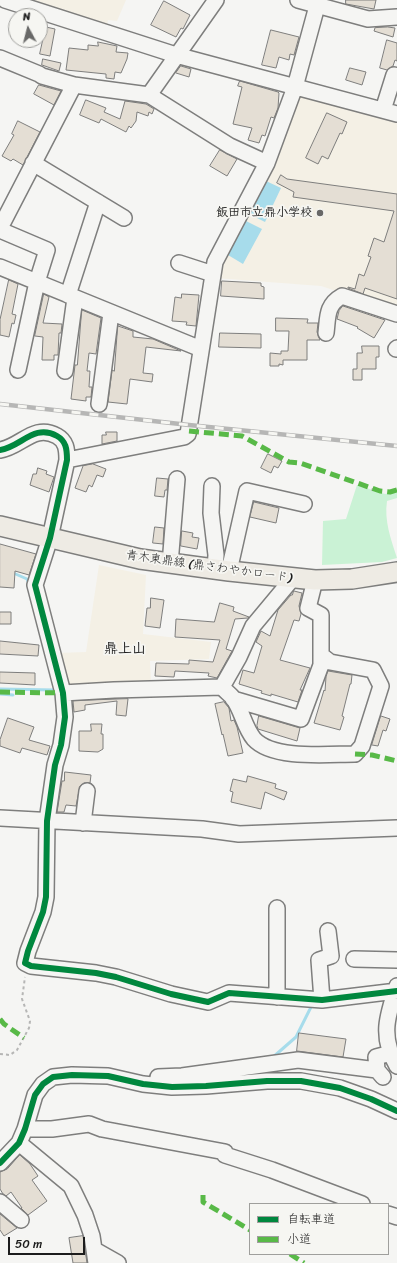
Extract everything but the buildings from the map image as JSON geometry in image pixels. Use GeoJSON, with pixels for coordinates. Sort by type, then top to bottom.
{"type":"FeatureCollection","features":[{"type":"Feature","properties":{"kind":"main road","name":"青木東鼎線 (鼎さわやかロード)"},"geometry":{"type":"LineString","coordinates":[[0,526],[140,559],[170,564],[315,580],[352,579],[397,572]]}},
{"type":"Feature","properties":{"kind":"street"},"geometry":{"type":"LineString","coordinates":[[5,0],[176,55],[390,112],[394,75]]}},
{"type":"Feature","properties":{"kind":"street"},"geometry":{"type":"LineString","coordinates":[[149,95],[216,0]]}},
{"type":"Feature","properties":{"kind":"street"},"geometry":{"type":"LineString","coordinates":[[298,0],[317,3],[368,19],[397,17]]}},
{"type":"Feature","properties":{"kind":"street"},"geometry":{"type":"LineString","coordinates":[[68,460],[184,437],[188,434],[215,262],[267,163],[295,87],[317,3]]}},
{"type":"Feature","properties":{"kind":"street"},"geometry":{"type":"LineString","coordinates":[[0,58],[42,76],[74,85],[149,95],[230,146],[267,163]]}},
{"type":"Feature","properties":{"kind":"street"},"geometry":{"type":"LineString","coordinates":[[18,370],[37,282],[47,250],[0,229],[74,85]]}},
{"type":"Feature","properties":{"kind":"street"},"geometry":{"type":"LineString","coordinates":[[33,163],[124,218]]}},
{"type":"Feature","properties":{"kind":"street"},"geometry":{"type":"LineString","coordinates":[[65,371],[71,296],[98,202]]}},
{"type":"Feature","properties":{"kind":"street"},"geometry":{"type":"LineString","coordinates":[[179,263],[213,274]]}},
{"type":"Feature","properties":{"kind":"street"},"geometry":{"type":"LineString","coordinates":[[0,267],[201,350]]}},
{"type":"Feature","properties":{"kind":"street"},"geometry":{"type":"LineString","coordinates":[[326,333],[330,306],[335,300],[342,296],[397,314]]}},
{"type":"Feature","properties":{"kind":"street"},"geometry":{"type":"LineString","coordinates":[[99,404],[111,312]]}},
{"type":"Feature","properties":{"kind":"street"},"geometry":{"type":"LineString","coordinates":[[0,450],[14,446],[33,434],[43,431],[60,437],[67,447],[68,460],[50,538],[35,585],[63,693],[65,717],[61,745],[55,765],[47,821],[46,897],[43,912],[28,951],[25,964],[31,966],[109,975],[172,994],[208,1002],[229,993],[322,1000],[396,990],[386,1028],[388,1043],[394,1060],[376,1057],[380,1074],[298,1060],[182,1076],[145,1076],[137,1083]]}},
{"type":"Feature","properties":{"kind":"street"},"geometry":{"type":"LineString","coordinates":[[170,564],[177,479]]}},
{"type":"Feature","properties":{"kind":"street"},"geometry":{"type":"LineString","coordinates":[[212,486],[211,513],[216,555],[222,570]]}},
{"type":"Feature","properties":{"kind":"street"},"geometry":{"type":"LineString","coordinates":[[222,570],[247,492],[304,504]]}},
{"type":"Feature","properties":{"kind":"street"},"geometry":{"type":"LineString","coordinates":[[222,687],[239,657],[253,626],[293,578]]}},
{"type":"Feature","properties":{"kind":"street"},"geometry":{"type":"LineString","coordinates":[[233,699],[301,719],[321,665],[321,615],[308,608],[315,580]]}},
{"type":"Feature","properties":{"kind":"street"},"geometry":{"type":"LineString","coordinates":[[63,693],[222,687],[233,699],[254,740],[271,750],[292,754],[355,754],[362,746],[381,686],[373,670],[330,662],[321,655]]}},
{"type":"Feature","properties":{"kind":"street"},"geometry":{"type":"LineString","coordinates":[[82,823],[87,791]]}},
{"type":"Feature","properties":{"kind":"street"},"geometry":{"type":"LineString","coordinates":[[0,818],[202,829],[239,834],[397,828]]}},
{"type":"Feature","properties":{"kind":"street"},"geometry":{"type":"LineString","coordinates":[[277,908],[277,997]]}},
{"type":"Feature","properties":{"kind":"street"},"geometry":{"type":"LineString","coordinates":[[322,1000],[320,960],[331,956],[328,931]]}},
{"type":"Feature","properties":{"kind":"street"},"geometry":{"type":"LineString","coordinates":[[354,959],[397,960]]}},
{"type":"Feature","properties":{"kind":"street"},"geometry":{"type":"LineString","coordinates":[[0,1163],[19,1143],[25,1129],[35,1095],[43,1084],[53,1077],[72,1075],[108,1076],[137,1083],[172,1086],[206,1086],[267,1081],[301,1081],[340,1088],[397,1111]]}},
{"type":"Feature","properties":{"kind":"street"},"geometry":{"type":"LineString","coordinates":[[25,1129],[52,1129],[89,1124],[102,1128],[224,1152],[224,1155],[272,1170],[359,1203]]}},
{"type":"Feature","properties":{"kind":"street"},"geometry":{"type":"LineString","coordinates":[[19,1143],[71,1186],[85,1215],[96,1256],[118,1263]]}},
{"type":"Feature","properties":{"kind":"street"},"geometry":{"type":"LineString","coordinates":[[0,1202],[21,1220]]}},
{"type":"Feature","properties":{"kind":"path"},"geometry":{"type":"LineString","coordinates":[[0,1054],[10,1055],[16,1050],[30,1028],[30,1021],[22,999],[25,964]]}},
{"type":"Feature","properties":{"kind":"shaded area"},"geometry":{"type":"Polygon","coordinates":[[[21,0],[126,0],[117,21],[108,20],[106,29],[21,0]]]}},
{"type":"Feature","properties":{"kind":"shaded area","name":"飯田市立鼎小学校"},"geometry":{"type":"Polygon","coordinates":[[[296,91],[397,119],[397,311],[321,286],[215,278],[296,91]]]}},
{"type":"Feature","properties":{"kind":"shaded area"},"geometry":{"type":"Polygon","coordinates":[[[99,565],[146,575],[143,634],[211,642],[209,659],[150,661],[151,683],[65,686],[57,653],[86,652],[99,565]]]}},
{"type":"Feature","properties":{"kind":"green space"},"geometry":{"type":"Polygon","coordinates":[[[357,485],[385,494],[397,492],[397,498],[387,501],[386,516],[392,544],[397,558],[382,562],[322,565],[323,521],[346,519],[357,485]]]}},
{"type":"Feature","properties":{"kind":"water"},"geometry":{"type":"Polygon","coordinates":[[[266,181],[281,188],[265,222],[249,214],[266,181]]]}},
{"type":"Feature","properties":{"kind":"water"},"geometry":{"type":"Polygon","coordinates":[[[246,221],[262,229],[243,264],[228,255],[246,221]]]}},
{"type":"Feature","properties":{"kind":"waterway"},"geometry":{"type":"LineString","coordinates":[[11,572],[27,579],[29,584]]}},
{"type":"Feature","properties":{"kind":"waterway"},"geometry":{"type":"LineString","coordinates":[[0,689],[55,690],[55,688]]}},
{"type":"Feature","properties":{"kind":"waterway"},"geometry":{"type":"LineString","coordinates":[[0,694],[13,695]]}},
{"type":"Feature","properties":{"kind":"waterway"},"geometry":{"type":"LineString","coordinates":[[272,1058],[296,1037],[312,1005]]}},
{"type":"Feature","properties":{"kind":"railway"},"geometry":{"type":"LineString","coordinates":[[0,404],[397,446]]}},
{"type":"Feature","properties":{"kind":"marked path"},"geometry":{"type":"LineString","coordinates":[[189,431],[242,436],[289,462],[300,463],[380,491],[390,492],[397,490]]}},
{"type":"Feature","properties":{"kind":"marked path"},"geometry":{"type":"LineString","coordinates":[[0,692],[63,693]]}},
{"type":"Feature","properties":{"kind":"marked path"},"geometry":{"type":"LineString","coordinates":[[355,754],[372,755],[397,761]]}},
{"type":"Feature","properties":{"kind":"marked path"},"geometry":{"type":"LineString","coordinates":[[0,1019],[4,1024],[24,1038]]}},
{"type":"Feature","properties":{"kind":"marked path"},"geometry":{"type":"LineString","coordinates":[[203,1195],[203,1202],[249,1229]]}},
{"type":"Feature","properties":{"kind":"marked path"},"geometry":{"type":"LineString","coordinates":[[292,1255],[304,1263]]}},
{"type":"Feature","properties":{"kind":"cycle path"},"geometry":{"type":"LineString","coordinates":[[0,450],[15,445],[28,437],[41,432],[49,433],[60,438],[65,446],[67,456],[50,538],[35,585],[63,693],[65,717],[61,745],[55,765],[47,821],[46,897],[43,912],[25,963],[31,966],[96,973],[116,977],[171,994],[208,1002],[229,993],[322,1000],[397,991]]}},
{"type":"Feature","properties":{"kind":"cycle path"},"geometry":{"type":"LineString","coordinates":[[0,1163],[19,1143],[25,1129],[35,1095],[43,1084],[53,1077],[72,1075],[108,1076],[143,1084],[172,1087],[267,1081],[301,1081],[340,1088],[371,1099],[397,1111]]}},
{"type":"Feature","properties":{"kind":"place","name":"飯田市立鼎小学校"},"geometry":{"type":"Point","coordinates":[320,213]}},
{"type":"Feature","properties":{"kind":"district","name":"鼎上山"},"geometry":{"type":"Point","coordinates":[125,649]}}]}
